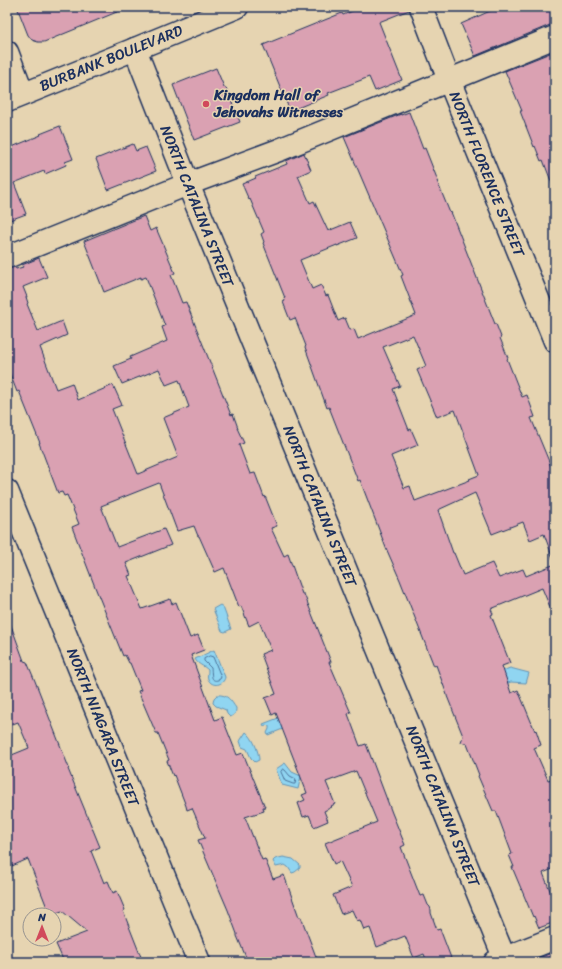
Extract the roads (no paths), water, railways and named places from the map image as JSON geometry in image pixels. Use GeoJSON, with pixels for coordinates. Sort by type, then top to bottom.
{"type":"FeatureCollection","features":[{"type":"Feature","properties":{"kind":"street","name":"BURBANK BOULEVARD"},"geometry":{"type":"LineString","coordinates":[[15,97],[135,50],[237,7]]}},
{"type":"Feature","properties":{"kind":"street","name":"NORTH FLORENCE STREET"},"geometry":{"type":"LineString","coordinates":[[421,7],[555,341]]}},
{"type":"Feature","properties":{"kind":"street"},"geometry":{"type":"LineString","coordinates":[[7,257],[188,184],[279,150],[555,37]]}},
{"type":"Feature","properties":{"kind":"street","name":"NORTH CATALINA STREET"},"geometry":{"type":"LineString","coordinates":[[135,50],[502,961]]}},
{"type":"Feature","properties":{"kind":"street"},"geometry":{"type":"LineString","coordinates":[[7,52],[15,97]]}},
{"type":"Feature","properties":{"kind":"street","name":"NORTH NIAGARA STREET"},"geometry":{"type":"LineString","coordinates":[[7,491],[199,962]]}},
{"type":"Feature","properties":{"kind":"street"},"geometry":{"type":"LineString","coordinates":[[502,961],[555,938]]}},
{"type":"Feature","properties":{"kind":"water"},"geometry":{"type":"Polygon","coordinates":[[[220,605],[223,607],[231,629],[225,632],[222,631],[213,609],[220,605]]]}},
{"type":"Feature","properties":{"kind":"water"},"geometry":{"type":"Polygon","coordinates":[[[214,650],[225,677],[220,684],[212,684],[210,682],[208,678],[208,670],[195,659],[214,650]]]}},
{"type":"Feature","properties":{"kind":"water"},"geometry":{"type":"Polygon","coordinates":[[[510,668],[529,673],[526,683],[511,682],[502,685],[497,673],[510,668]]]}},
{"type":"Feature","properties":{"kind":"water"},"geometry":{"type":"Polygon","coordinates":[[[217,695],[227,697],[231,701],[236,708],[234,715],[230,717],[226,710],[216,706],[213,703],[214,698],[217,695]]]}},
{"type":"Feature","properties":{"kind":"water"},"geometry":{"type":"Polygon","coordinates":[[[286,715],[290,726],[268,735],[267,733],[269,726],[264,726],[263,724],[286,715]]]}},
{"type":"Feature","properties":{"kind":"water"},"geometry":{"type":"Polygon","coordinates":[[[246,732],[253,741],[258,753],[259,760],[255,762],[251,758],[247,749],[242,747],[240,741],[246,732]]]}},
{"type":"Feature","properties":{"kind":"water"},"geometry":{"type":"Polygon","coordinates":[[[285,763],[292,772],[301,776],[298,789],[282,785],[276,769],[285,763]]]}},
{"type":"Feature","properties":{"kind":"water"},"geometry":{"type":"Polygon","coordinates":[[[283,857],[293,859],[300,865],[300,868],[292,873],[285,865],[276,867],[273,861],[283,857]]]}},
{"type":"Feature","properties":{"kind":"place","name":"Kingdom Hall of Jehovahs Witnesses"},"geometry":{"type":"Point","coordinates":[206,104]}}]}
